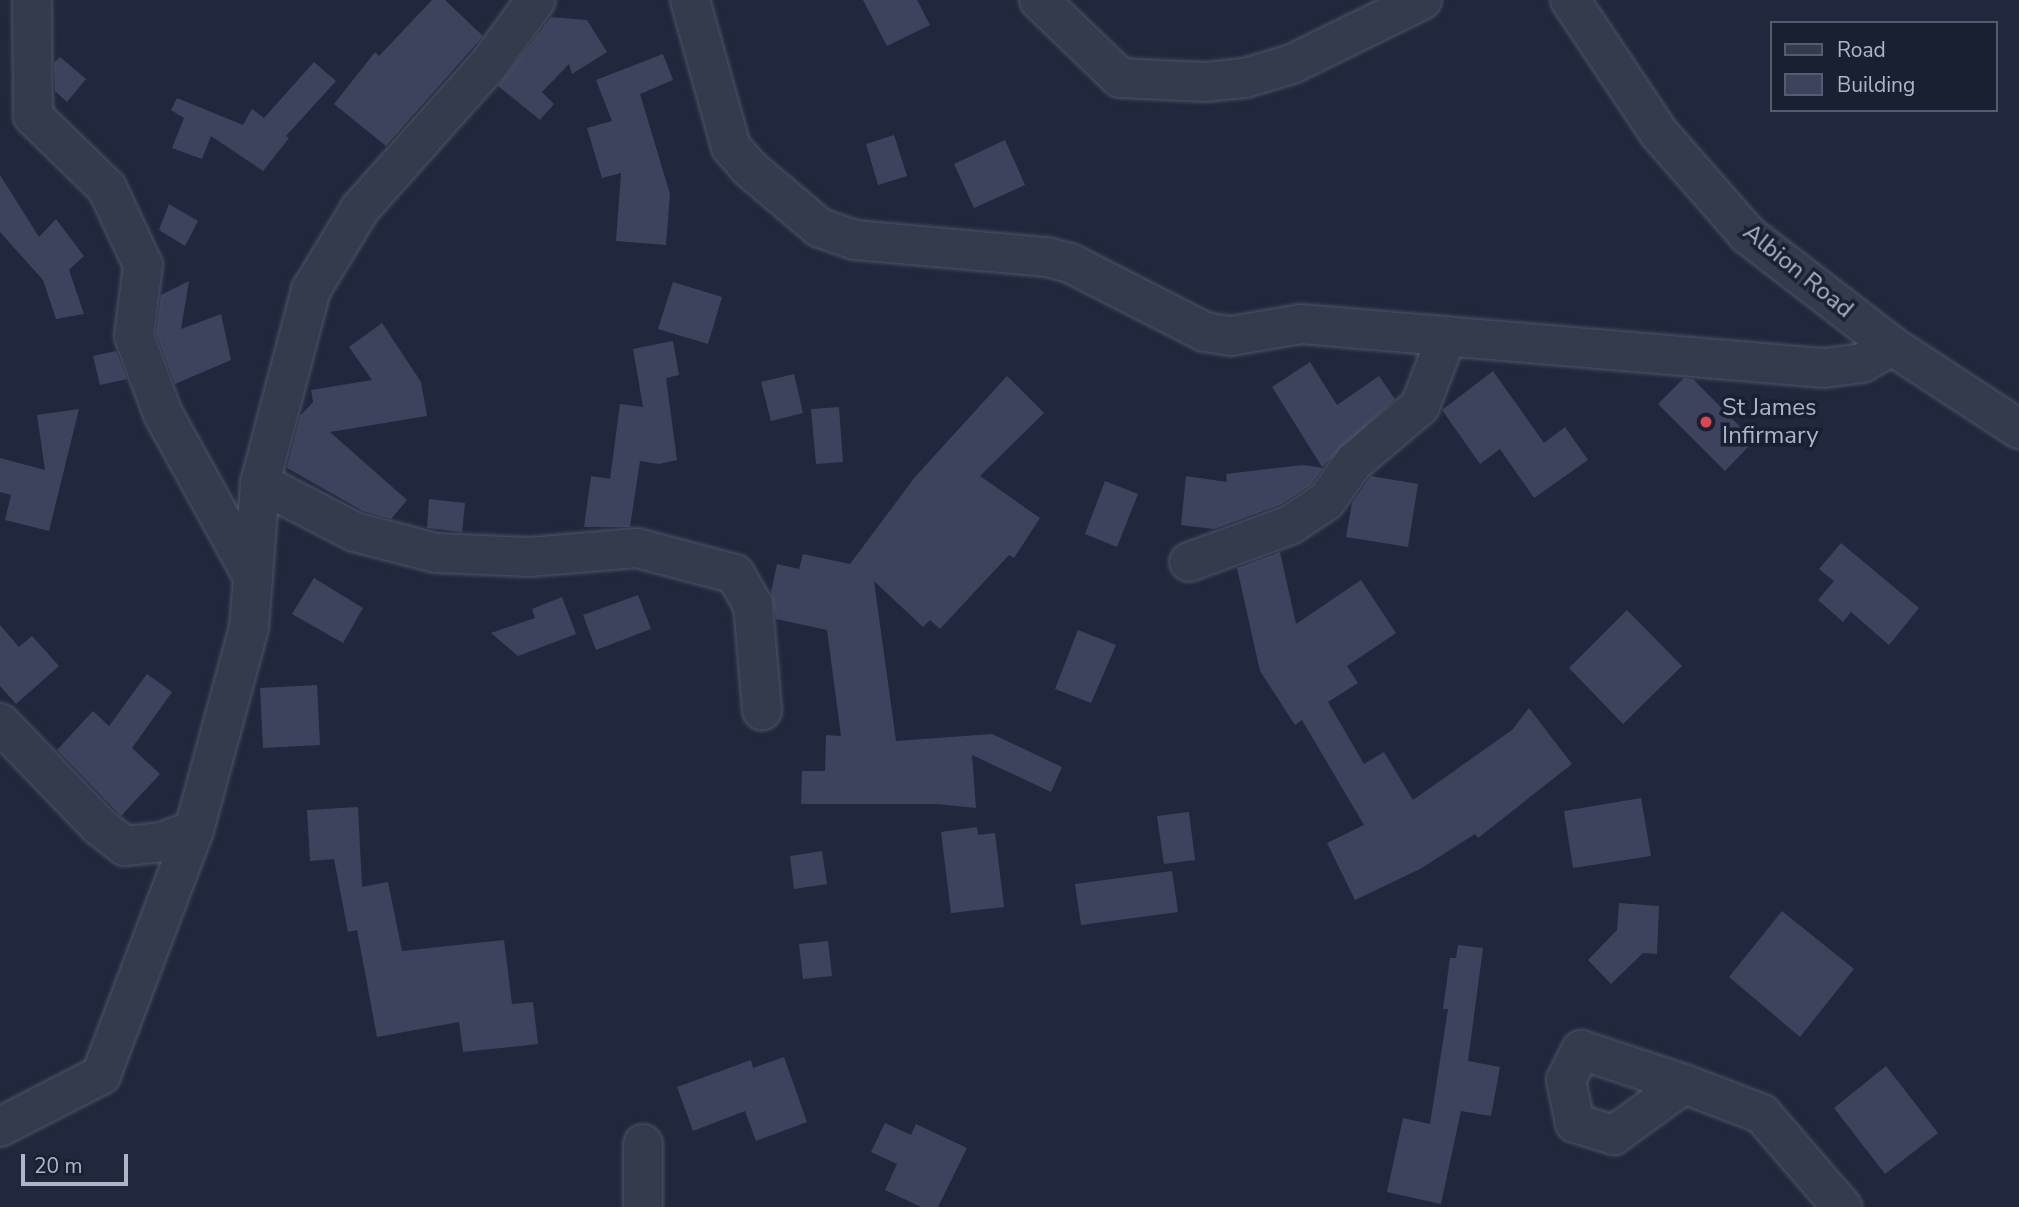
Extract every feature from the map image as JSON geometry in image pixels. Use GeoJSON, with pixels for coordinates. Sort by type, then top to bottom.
{"type":"FeatureCollection","features":[{"type":"Feature","properties":{"kind":"street"},"geometry":{"type":"LineString","coordinates":[[32,0],[33,116],[107,188],[143,265],[134,336],[163,414],[253,576]]}},
{"type":"Feature","properties":{"kind":"street"},"geometry":{"type":"LineString","coordinates":[[0,1127],[101,1075],[194,830],[248,627],[260,482],[311,290],[360,209],[489,64],[536,0]]}},
{"type":"Feature","properties":{"kind":"street"},"geometry":{"type":"LineString","coordinates":[[690,0],[731,147],[749,168],[820,228],[855,240],[1047,257],[1081,269],[1205,332],[1231,336],[1301,324],[1823,368],[1862,363],[1892,346]]}},
{"type":"Feature","properties":{"kind":"street"},"geometry":{"type":"LineString","coordinates":[[1039,0],[1120,78],[1205,82],[1245,78],[1292,64],[1422,0]]}},
{"type":"Feature","properties":{"kind":"street","name":"Albion Road"},"geometry":{"type":"LineString","coordinates":[[1570,0],[1660,133],[1748,235],[1892,346],[2019,429]]}},
{"type":"Feature","properties":{"kind":"street"},"geometry":{"type":"LineString","coordinates":[[1189,562],[1290,525],[1326,501],[1354,462],[1420,406],[1447,336]]}},
{"type":"Feature","properties":{"kind":"street"},"geometry":{"type":"LineString","coordinates":[[260,482],[355,532],[436,553],[530,557],[637,548],[736,574],[753,605],[762,711]]}},
{"type":"Feature","properties":{"kind":"street"},"geometry":{"type":"LineString","coordinates":[[0,723],[99,826],[125,846],[160,842],[194,830]]}},
{"type":"Feature","properties":{"kind":"street"},"geometry":{"type":"LineString","coordinates":[[1684,1084],[1762,1114],[1842,1207]]}},
{"type":"Feature","properties":{"kind":"street"},"geometry":{"type":"LineString","coordinates":[[643,1144],[643,1207]]}},
{"type":"Feature","properties":{"kind":"building"},"geometry":{"type":"Polygon","coordinates":[[[432,0],[445,0],[483,36],[386,146],[334,104],[375,52],[379,56],[432,0]]]}},
{"type":"Feature","properties":{"kind":"building"},"geometry":{"type":"Polygon","coordinates":[[[863,0],[917,0],[930,25],[887,46],[863,0]]]}},
{"type":"Feature","properties":{"kind":"building"},"geometry":{"type":"Polygon","coordinates":[[[551,17],[587,20],[607,52],[572,74],[569,64],[542,92],[554,104],[540,120],[498,86],[551,17]]]}},
{"type":"Feature","properties":{"kind":"building"},"geometry":{"type":"Polygon","coordinates":[[[663,54],[673,80],[640,94],[670,194],[666,245],[616,241],[621,173],[602,178],[587,128],[612,121],[596,80],[663,54]]]}},
{"type":"Feature","properties":{"kind":"building"},"geometry":{"type":"Polygon","coordinates":[[[60,57],[86,79],[67,102],[55,91],[54,63],[60,57]]]}},
{"type":"Feature","properties":{"kind":"building"},"geometry":{"type":"Polygon","coordinates":[[[314,62],[336,81],[286,136],[289,138],[263,171],[211,136],[202,159],[172,148],[184,118],[171,110],[177,98],[243,125],[252,109],[264,118],[314,62]]]}},
{"type":"Feature","properties":{"kind":"building"},"geometry":{"type":"Polygon","coordinates":[[[894,135],[907,176],[878,185],[866,144],[894,135]]]}},
{"type":"Feature","properties":{"kind":"building"},"geometry":{"type":"Polygon","coordinates":[[[1005,140],[1025,185],[974,208],[954,164],[1005,140]]]}},
{"type":"Feature","properties":{"kind":"building"},"geometry":{"type":"Polygon","coordinates":[[[0,175],[39,237],[56,219],[84,256],[69,270],[84,314],[56,319],[43,280],[0,232],[0,175]]]}},
{"type":"Feature","properties":{"kind":"building"},"geometry":{"type":"Polygon","coordinates":[[[169,204],[198,221],[185,246],[159,230],[169,204]]]}},
{"type":"Feature","properties":{"kind":"building"},"geometry":{"type":"Polygon","coordinates":[[[189,281],[181,329],[221,314],[231,360],[175,384],[156,333],[161,295],[189,281]]]}},
{"type":"Feature","properties":{"kind":"building"},"geometry":{"type":"Polygon","coordinates":[[[673,282],[722,297],[708,344],[658,329],[673,282]]]}},
{"type":"Feature","properties":{"kind":"building"},"geometry":{"type":"Polygon","coordinates":[[[382,323],[421,382],[427,416],[330,432],[407,500],[391,519],[363,511],[287,468],[300,416],[313,402],[311,390],[372,380],[349,347],[382,323]]]}},
{"type":"Feature","properties":{"kind":"building"},"geometry":{"type":"Polygon","coordinates":[[[673,341],[679,375],[666,378],[677,460],[659,464],[640,461],[630,527],[584,527],[591,476],[610,479],[620,404],[643,407],[633,349],[673,341]]]}},
{"type":"Feature","properties":{"kind":"building"},"geometry":{"type":"Polygon","coordinates":[[[116,351],[127,379],[100,385],[93,356],[116,351]]]}},
{"type":"Feature","properties":{"kind":"building"},"geometry":{"type":"Polygon","coordinates":[[[1310,362],[1337,405],[1379,376],[1395,399],[1322,467],[1272,387],[1310,362]]]}},
{"type":"Feature","properties":{"kind":"building"},"geometry":{"type":"Polygon","coordinates":[[[1493,371],[1544,443],[1565,427],[1588,460],[1534,498],[1500,449],[1480,464],[1442,410],[1493,371]]]}},
{"type":"Feature","properties":{"kind":"building"},"geometry":{"type":"Polygon","coordinates":[[[794,374],[803,413],[771,421],[761,382],[794,374]]]}},
{"type":"Feature","properties":{"kind":"building"},"geometry":{"type":"Polygon","coordinates":[[[1007,376],[1044,413],[980,476],[1040,518],[1014,558],[1009,555],[940,629],[930,620],[923,627],[874,581],[896,741],[992,734],[1062,767],[1051,792],[972,755],[976,808],[937,804],[801,804],[802,771],[825,771],[826,735],[841,736],[827,630],[776,619],[771,592],[777,564],[799,569],[803,554],[850,564],[915,477],[1007,376]]]}},
{"type":"Feature","properties":{"kind":"building","name":"St James Infirmary"},"geometry":{"type":"Polygon","coordinates":[[[1684,378],[1693,379],[1754,441],[1725,471],[1658,404],[1684,378]]]}},
{"type":"Feature","properties":{"kind":"building"},"geometry":{"type":"Polygon","coordinates":[[[839,407],[843,462],[816,464],[811,409],[839,407]]]}},
{"type":"Feature","properties":{"kind":"building"},"geometry":{"type":"Polygon","coordinates":[[[79,409],[49,531],[5,520],[11,495],[0,492],[0,458],[45,470],[37,415],[79,409]]]}},
{"type":"Feature","properties":{"kind":"building"},"geometry":{"type":"Polygon","coordinates":[[[1303,465],[1323,468],[1311,485],[1280,505],[1214,529],[1181,525],[1186,476],[1227,482],[1226,474],[1303,465]]]}},
{"type":"Feature","properties":{"kind":"building"},"geometry":{"type":"Polygon","coordinates":[[[1371,476],[1418,484],[1408,547],[1346,537],[1352,503],[1371,476]]]}},
{"type":"Feature","properties":{"kind":"building"},"geometry":{"type":"Polygon","coordinates":[[[1105,481],[1138,494],[1117,547],[1085,534],[1105,481]]]}},
{"type":"Feature","properties":{"kind":"building"},"geometry":{"type":"Polygon","coordinates":[[[429,499],[465,503],[462,532],[427,528],[429,499]]]}},
{"type":"Feature","properties":{"kind":"building"},"geometry":{"type":"Polygon","coordinates":[[[1841,543],[1919,608],[1889,645],[1851,612],[1843,622],[1818,600],[1834,581],[1819,569],[1841,543]]]}},
{"type":"Feature","properties":{"kind":"building"},"geometry":{"type":"Polygon","coordinates":[[[1280,552],[1296,624],[1361,580],[1396,633],[1347,666],[1358,683],[1328,702],[1364,764],[1384,752],[1413,800],[1512,730],[1529,708],[1572,764],[1478,838],[1475,834],[1420,869],[1355,900],[1327,843],[1364,825],[1302,720],[1295,725],[1260,671],[1237,568],[1280,552]]]}},
{"type":"Feature","properties":{"kind":"building"},"geometry":{"type":"Polygon","coordinates":[[[314,578],[363,608],[343,643],[292,614],[314,578]]]}},
{"type":"Feature","properties":{"kind":"building"},"geometry":{"type":"Polygon","coordinates":[[[638,595],[651,629],[596,650],[583,615],[638,595]]]}},
{"type":"Feature","properties":{"kind":"building"},"geometry":{"type":"Polygon","coordinates":[[[562,597],[576,634],[518,656],[491,633],[535,618],[532,609],[562,597]]]}},
{"type":"Feature","properties":{"kind":"building"},"geometry":{"type":"Polygon","coordinates":[[[1627,610],[1682,666],[1623,724],[1569,668],[1627,610]]]}},
{"type":"Feature","properties":{"kind":"building"},"geometry":{"type":"Polygon","coordinates":[[[0,625],[19,647],[32,636],[59,666],[16,704],[0,686],[0,625]]]}},
{"type":"Feature","properties":{"kind":"building"},"geometry":{"type":"Polygon","coordinates":[[[1078,630],[1116,645],[1091,703],[1055,689],[1078,630]]]}},
{"type":"Feature","properties":{"kind":"building"},"geometry":{"type":"Polygon","coordinates":[[[147,674],[172,692],[132,748],[160,774],[121,816],[57,750],[93,711],[109,726],[147,674]]]}},
{"type":"Feature","properties":{"kind":"building"},"geometry":{"type":"Polygon","coordinates":[[[317,685],[320,745],[263,748],[260,688],[317,685]]]}},
{"type":"Feature","properties":{"kind":"building"},"geometry":{"type":"Polygon","coordinates":[[[1641,798],[1651,856],[1573,868],[1564,811],[1641,798]]]}},
{"type":"Feature","properties":{"kind":"building"},"geometry":{"type":"Polygon","coordinates":[[[358,807],[362,887],[388,882],[402,951],[504,940],[512,1004],[533,1002],[538,1044],[463,1052],[459,1022],[377,1037],[357,930],[348,932],[334,859],[310,861],[307,810],[358,807]]]}},
{"type":"Feature","properties":{"kind":"building"},"geometry":{"type":"Polygon","coordinates":[[[1189,812],[1195,860],[1164,864],[1157,816],[1189,812]]]}},
{"type":"Feature","properties":{"kind":"building"},"geometry":{"type":"Polygon","coordinates":[[[977,827],[978,835],[995,833],[1004,907],[951,913],[941,832],[977,827]]]}},
{"type":"Feature","properties":{"kind":"building"},"geometry":{"type":"Polygon","coordinates":[[[822,851],[827,884],[794,889],[790,856],[822,851]]]}},
{"type":"Feature","properties":{"kind":"building"},"geometry":{"type":"Polygon","coordinates":[[[1172,871],[1178,912],[1081,925],[1075,884],[1172,871]]]}},
{"type":"Feature","properties":{"kind":"building"},"geometry":{"type":"Polygon","coordinates":[[[1619,903],[1659,906],[1657,954],[1643,953],[1611,984],[1588,960],[1617,930],[1619,903]]]}},
{"type":"Feature","properties":{"kind":"building"},"geometry":{"type":"Polygon","coordinates":[[[1782,911],[1854,969],[1800,1037],[1729,977],[1782,911]]]}},
{"type":"Feature","properties":{"kind":"building"},"geometry":{"type":"Polygon","coordinates":[[[828,941],[832,976],[803,979],[799,944],[828,941]]]}},
{"type":"Feature","properties":{"kind":"building"},"geometry":{"type":"Polygon","coordinates":[[[1458,945],[1483,948],[1468,1061],[1500,1067],[1491,1116],[1461,1111],[1441,1204],[1387,1192],[1403,1118],[1430,1124],[1448,1009],[1443,1009],[1450,958],[1456,958],[1458,945]]]}},
{"type":"Feature","properties":{"kind":"building"},"geometry":{"type":"Polygon","coordinates":[[[784,1057],[807,1122],[756,1141],[745,1111],[693,1131],[677,1087],[751,1060],[753,1068],[784,1057]]]}},
{"type":"Feature","properties":{"kind":"building"},"geometry":{"type":"Polygon","coordinates":[[[1886,1066],[1938,1133],[1885,1174],[1834,1108],[1886,1066]]]}},
{"type":"Feature","properties":{"kind":"building"},"geometry":{"type":"Polygon","coordinates":[[[885,1123],[911,1135],[916,1124],[967,1148],[938,1207],[921,1207],[885,1190],[897,1164],[871,1152],[885,1123]]]}},
{"type":"Feature","properties":{"kind":"place","name":"St James Infirmary"},"geometry":{"type":"Point","coordinates":[1706,422]}}]}
